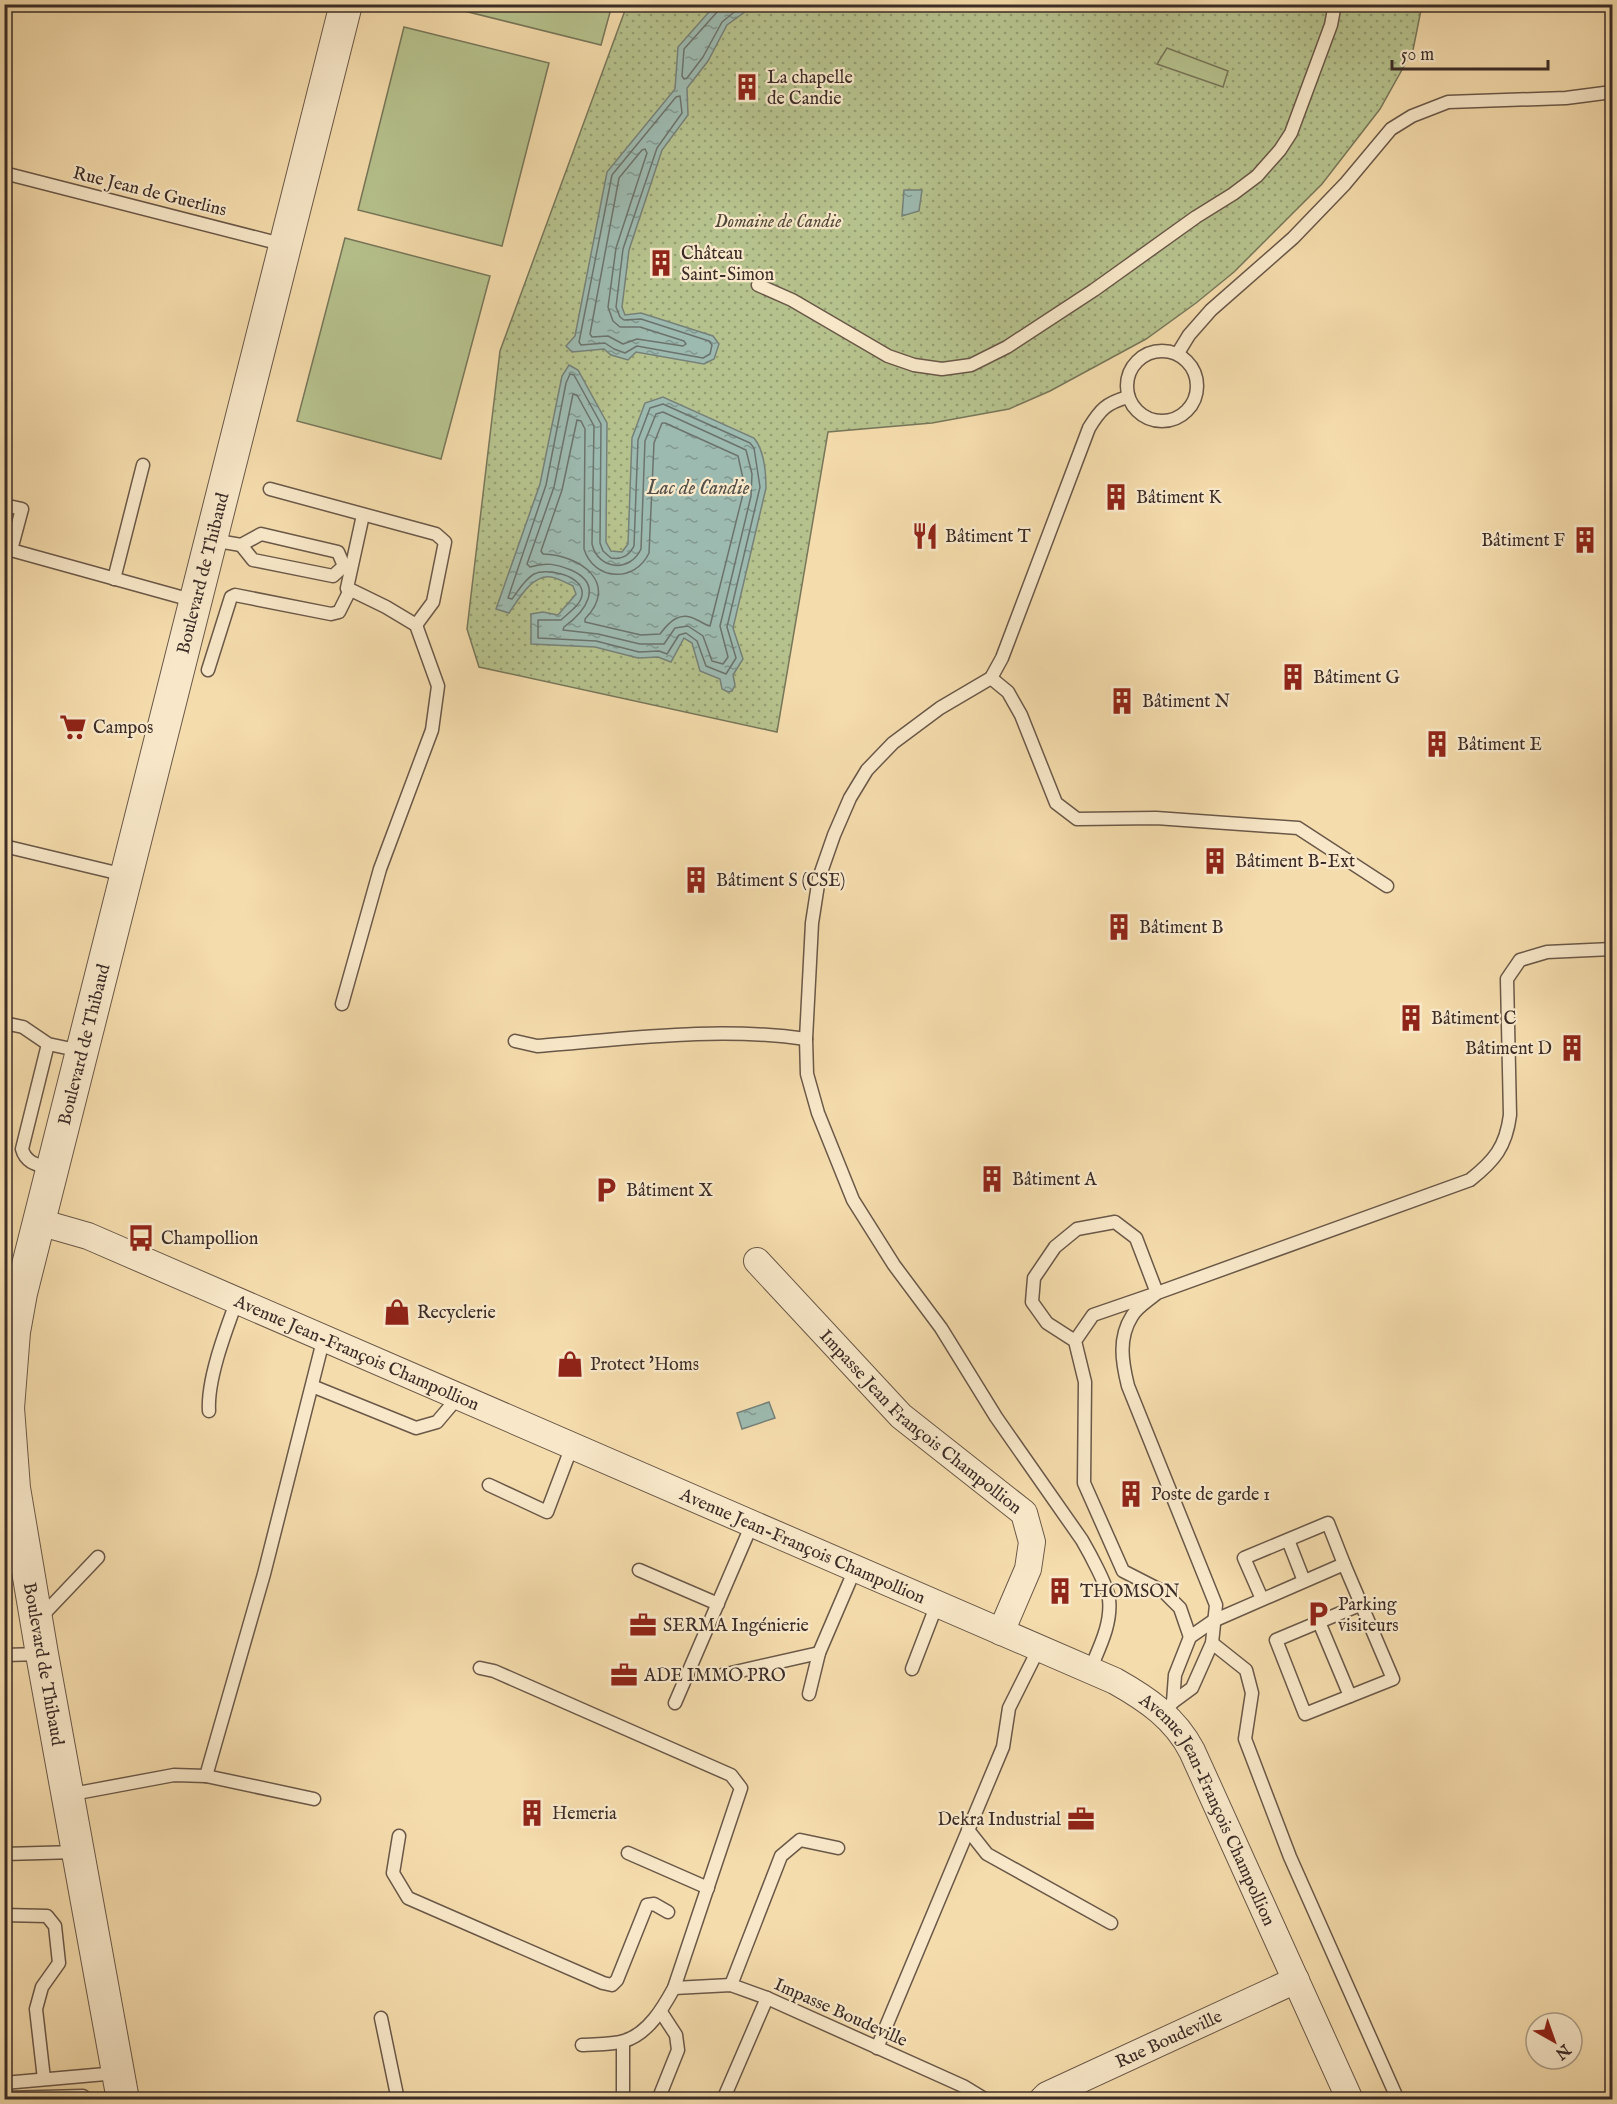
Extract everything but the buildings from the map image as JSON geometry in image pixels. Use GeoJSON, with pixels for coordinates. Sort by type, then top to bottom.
{"type":"FeatureCollection","features":[{"type":"Feature","properties":{"kind":"street","name":"Boulevard de Thibaud"},"geometry":{"type":"LineString","coordinates":[[121,2086],[36,1622],[14,1488],[6,1408],[14,1332],[21,1293],[196,602],[226,542],[286,245],[346,4]]}},
{"type":"Feature","properties":{"kind":"street","name":"Avenue Jean-François Champollion"},"geometry":{"type":"LineString","coordinates":[[39,1222],[88,1236],[324,1337],[1090,1670],[1168,1707],[1195,1756],[1350,2100]]}},
{"type":"Feature","properties":{"kind":"street","name":"Impasse Jean François Champollion"},"geometry":{"type":"LineString","coordinates":[[757,1261],[901,1416],[1023,1513],[1032,1542],[1028,1569],[1001,1632]]}},
{"type":"Feature","properties":{"kind":"street","name":"Rue Boudeville"},"geometry":{"type":"LineString","coordinates":[[1046,2098],[1296,1980]]}},
{"type":"Feature","properties":{"kind":"lane"},"geometry":{"type":"LineString","coordinates":[[758,285],[792,300],[888,356],[914,365],[942,369],[971,365],[1008,348],[1257,176],[1280,150],[1291,133],[1331,25],[1335,4]]}},
{"type":"Feature","properties":{"kind":"lane"},"geometry":{"type":"LineString","coordinates":[[1178,353],[1189,334],[1211,310],[1293,238],[1345,184],[1391,129],[1413,116],[1448,102],[1566,99],[1612,92]]}},
{"type":"Feature","properties":{"kind":"lane","name":"Rue Jean de Guerlins"},"geometry":{"type":"LineString","coordinates":[[4,173],[286,245]]}},
{"type":"Feature","properties":{"kind":"lane"},"geometry":{"type":"LineString","coordinates":[[1164,350],[1178,353],[1191,364],[1198,380],[1197,398],[1187,413],[1171,421],[1156,422],[1139,414],[1128,397],[1126,382],[1133,365],[1148,352],[1164,350]]}},
{"type":"Feature","properties":{"kind":"lane"},"geometry":{"type":"LineString","coordinates":[[1090,1670],[1105,1636],[1109,1598],[1092,1557],[996,1417],[941,1328],[894,1265],[853,1200],[818,1113],[807,1074],[806,1039],[812,923],[819,878],[850,798],[867,770],[893,742],[940,708],[990,678],[1002,658],[1089,428],[1105,407],[1128,397]]}},
{"type":"Feature","properties":{"kind":"lane"},"geometry":{"type":"LineString","coordinates":[[114,579],[143,465]]}},
{"type":"Feature","properties":{"kind":"lane"},"geometry":{"type":"LineString","coordinates":[[270,489],[435,534],[445,542],[434,602],[416,626]]}},
{"type":"Feature","properties":{"kind":"lane"},"geometry":{"type":"LineString","coordinates":[[4,505],[22,509],[11,550],[196,602]]}},
{"type":"Feature","properties":{"kind":"lane"},"geometry":{"type":"LineString","coordinates":[[342,1004],[380,869],[432,730],[438,686],[416,626],[386,607],[347,588],[348,567],[363,514]]}},
{"type":"Feature","properties":{"kind":"lane"},"geometry":{"type":"LineString","coordinates":[[226,542],[261,534],[338,552],[348,567]]}},
{"type":"Feature","properties":{"kind":"lane"},"geometry":{"type":"LineString","coordinates":[[226,542],[254,560],[310,572],[333,576],[348,567]]}},
{"type":"Feature","properties":{"kind":"lane"},"geometry":{"type":"LineString","coordinates":[[208,670],[231,597],[235,595],[331,614],[339,612],[350,590]]}},
{"type":"Feature","properties":{"kind":"lane"},"geometry":{"type":"LineString","coordinates":[[990,678],[1008,692],[1021,715],[1056,803],[1077,819],[1156,818],[1298,828],[1387,886]]}},
{"type":"Feature","properties":{"kind":"lane"},"geometry":{"type":"LineString","coordinates":[[4,846],[126,876]]}},
{"type":"Feature","properties":{"kind":"lane"},"geometry":{"type":"LineString","coordinates":[[1075,1341],[1093,1315],[1470,1180],[1489,1165],[1508,1132],[1507,980],[1520,960],[1547,952],[1612,949]]}},
{"type":"Feature","properties":{"kind":"lane"},"geometry":{"type":"LineString","coordinates":[[4,1023],[23,1027],[48,1044],[82,1051]]}},
{"type":"Feature","properties":{"kind":"lane"},"geometry":{"type":"LineString","coordinates":[[515,1041],[537,1046],[679,1034],[742,1033],[773,1034],[806,1039]]}},
{"type":"Feature","properties":{"kind":"lane"},"geometry":{"type":"LineString","coordinates":[[48,1044],[22,1149],[29,1162],[52,1169]]}},
{"type":"Feature","properties":{"kind":"lane"},"geometry":{"type":"LineString","coordinates":[[1157,1293],[1136,1238],[1115,1222],[1077,1229],[1055,1247],[1034,1278],[1032,1302],[1047,1323],[1075,1341],[1085,1382],[1084,1483],[1123,1570],[1164,1592],[1180,1608],[1190,1637]]}},
{"type":"Feature","properties":{"kind":"lane"},"geometry":{"type":"LineString","coordinates":[[1157,1293],[1132,1315],[1123,1337],[1123,1364],[1128,1386],[1216,1605],[1212,1643],[1192,1688],[1168,1707]]}},
{"type":"Feature","properties":{"kind":"lane"},"geometry":{"type":"LineString","coordinates":[[209,1411],[208,1401],[225,1332],[237,1300]]}},
{"type":"Feature","properties":{"kind":"lane"},"geometry":{"type":"LineString","coordinates":[[206,1776],[264,1574],[324,1337]]}},
{"type":"Feature","properties":{"kind":"lane"},"geometry":{"type":"LineString","coordinates":[[312,1386],[416,1428],[437,1422],[459,1396]]}},
{"type":"Feature","properties":{"kind":"lane"},"geometry":{"type":"LineString","coordinates":[[489,1485],[547,1512],[572,1446]]}},
{"type":"Feature","properties":{"kind":"lane"},"geometry":{"type":"LineString","coordinates":[[1262,1599],[1244,1558],[1328,1523],[1344,1564],[1362,1604],[1393,1679],[1305,1714],[1276,1640],[1362,1604]]}},
{"type":"Feature","properties":{"kind":"lane"},"geometry":{"type":"LineString","coordinates":[[675,1703],[752,1524]]}},
{"type":"Feature","properties":{"kind":"lane"},"geometry":{"type":"LineString","coordinates":[[1288,1540],[1304,1581]]}},
{"type":"Feature","properties":{"kind":"lane"},"geometry":{"type":"LineString","coordinates":[[36,1622],[98,1557]]}},
{"type":"Feature","properties":{"kind":"lane"},"geometry":{"type":"LineString","coordinates":[[1168,1707],[1175,1675],[1190,1637],[1213,1621],[1344,1564]]}},
{"type":"Feature","properties":{"kind":"lane"},"geometry":{"type":"LineString","coordinates":[[810,1694],[819,1653],[855,1569]]}},
{"type":"Feature","properties":{"kind":"lane"},"geometry":{"type":"LineString","coordinates":[[639,1570],[718,1604]]}},
{"type":"Feature","properties":{"kind":"lane"},"geometry":{"type":"LineString","coordinates":[[912,1669],[937,1604]]}},
{"type":"Feature","properties":{"kind":"lane"},"geometry":{"type":"LineString","coordinates":[[1319,1622],[1350,1696]]}},
{"type":"Feature","properties":{"kind":"lane"},"geometry":{"type":"LineString","coordinates":[[1212,1643],[1246,1670],[1252,1694],[1245,1739],[1290,1857],[1398,2100]]}},
{"type":"Feature","properties":{"kind":"lane"},"geometry":{"type":"LineString","coordinates":[[877,2048],[1003,1746],[1009,1708],[1039,1648]]}},
{"type":"Feature","properties":{"kind":"lane"},"geometry":{"type":"LineString","coordinates":[[722,1675],[819,1653]]}},
{"type":"Feature","properties":{"kind":"lane"},"geometry":{"type":"LineString","coordinates":[[4,1655],[42,1654]]}},
{"type":"Feature","properties":{"kind":"lane"},"geometry":{"type":"LineString","coordinates":[[480,1668],[494,1671],[731,1775],[741,1788],[674,1988],[661,2012],[639,2033],[623,2042],[582,2045]]}},
{"type":"Feature","properties":{"kind":"lane"},"geometry":{"type":"LineString","coordinates":[[67,1795],[174,1775],[206,1776],[314,1799]]}},
{"type":"Feature","properties":{"kind":"lane"},"geometry":{"type":"LineString","coordinates":[[968,1830],[987,1854],[1111,1923]]}},
{"type":"Feature","properties":{"kind":"lane"},"geometry":{"type":"LineString","coordinates":[[399,1836],[393,1873],[408,1898],[603,1983],[612,1985],[616,1980],[647,1905],[654,1904],[668,1912]]}},
{"type":"Feature","properties":{"kind":"lane"},"geometry":{"type":"LineString","coordinates":[[731,1985],[781,1856],[800,1840],[838,1848]]}},
{"type":"Feature","properties":{"kind":"lane"},"geometry":{"type":"LineString","coordinates":[[4,1854],[78,1852]]}},
{"type":"Feature","properties":{"kind":"lane"},"geometry":{"type":"LineString","coordinates":[[628,1853],[708,1888]]}},
{"type":"Feature","properties":{"kind":"lane"},"geometry":{"type":"LineString","coordinates":[[4,1915],[47,1916],[55,1926],[59,1963],[42,1987],[36,2009],[44,2079]]}},
{"type":"Feature","properties":{"kind":"lane","name":"Impasse Boudeville"},"geometry":{"type":"LineString","coordinates":[[674,1988],[731,1985],[767,1998],[963,2086],[986,2100]]}},
{"type":"Feature","properties":{"kind":"lane"},"geometry":{"type":"LineString","coordinates":[[723,2100],[767,1998]]}},
{"type":"Feature","properties":{"kind":"lane"},"geometry":{"type":"LineString","coordinates":[[658,2100],[678,2050],[676,2035],[661,2012]]}},
{"type":"Feature","properties":{"kind":"lane"},"geometry":{"type":"LineString","coordinates":[[381,2018],[398,2100]]}},
{"type":"Feature","properties":{"kind":"lane"},"geometry":{"type":"LineString","coordinates":[[623,2042],[623,2100]]}},
{"type":"Feature","properties":{"kind":"lane"},"geometry":{"type":"LineString","coordinates":[[4,2083],[44,2079],[121,2086]]}},
{"type":"Feature","properties":{"kind":"lane"},"geometry":{"type":"LineString","coordinates":[[4,2098],[83,2096],[87,2100]]}},
{"type":"Feature","properties":{"kind":"green space"},"geometry":{"type":"Polygon","coordinates":[[[440,5],[612,5],[601,45],[440,5]]]}},
{"type":"Feature","properties":{"kind":"green space","name":"Domaine de Candie"},"geometry":{"type":"Polygon","coordinates":[[[627,5],[1422,5],[1413,50],[1380,109],[1322,184],[1234,272],[1146,339],[1050,391],[1009,409],[932,423],[828,432],[777,732],[479,667],[467,629],[500,351],[627,5]]]}},
{"type":"Feature","properties":{"kind":"green space"},"geometry":{"type":"Polygon","coordinates":[[[404,27],[549,63],[502,246],[358,210],[404,27]]]}},
{"type":"Feature","properties":{"kind":"green space"},"geometry":{"type":"Polygon","coordinates":[[[1167,48],[1228,71],[1223,87],[1157,64],[1167,48]]]}},
{"type":"Feature","properties":{"kind":"green space"},"geometry":{"type":"Polygon","coordinates":[[[345,238],[490,276],[441,459],[297,421],[345,238]]]}},
{"type":"Feature","properties":{"kind":"water"},"geometry":{"type":"Polygon","coordinates":[[[716,4],[782,5],[749,9],[727,25],[708,61],[687,88],[688,115],[662,150],[629,250],[622,307],[625,315],[641,313],[713,336],[719,344],[714,359],[704,364],[636,352],[628,360],[611,355],[604,349],[572,352],[566,346],[575,336],[607,172],[675,89],[678,47],[716,4]]]}},
{"type":"Feature","properties":{"kind":"water"},"geometry":{"type":"Polygon","coordinates":[[[904,190],[922,190],[919,211],[902,216],[904,190]]]}},
{"type":"Feature","properties":{"kind":"water","name":"Lac de Candie"},"geometry":{"type":"Polygon","coordinates":[[[569,365],[578,370],[607,423],[606,542],[611,551],[622,552],[628,544],[632,438],[645,403],[663,397],[754,438],[760,449],[766,475],[766,488],[733,628],[743,659],[733,675],[735,685],[732,691],[722,689],[720,679],[700,671],[692,643],[684,638],[671,662],[658,657],[638,658],[595,647],[531,644],[531,614],[543,612],[558,615],[576,594],[573,586],[556,578],[544,577],[532,584],[509,613],[496,609],[540,484],[562,376],[569,365]]]}},
{"type":"Feature","properties":{"kind":"water"},"geometry":{"type":"Polygon","coordinates":[[[769,1402],[775,1418],[742,1429],[737,1413],[769,1402]]]}},
{"type":"Feature","properties":{"kind":"place","name":"La chapelle de Candie"},"geometry":{"type":"Point","coordinates":[747,87]}},
{"type":"Feature","properties":{"kind":"place","name":"Château Saint-Simon"},"geometry":{"type":"Point","coordinates":[661,263]}},
{"type":"Feature","properties":{"kind":"place","name":"Bâtiment K"},"geometry":{"type":"Point","coordinates":[1116,497]}},
{"type":"Feature","properties":{"kind":"place","name":"Bâtiment T"},"geometry":{"type":"Point","coordinates":[925,536]}},
{"type":"Feature","properties":{"kind":"place","name":"Bâtiment F"},"geometry":{"type":"Point","coordinates":[1585,540]}},
{"type":"Feature","properties":{"kind":"place","name":"Bâtiment G"},"geometry":{"type":"Point","coordinates":[1293,677]}},
{"type":"Feature","properties":{"kind":"place","name":"Bâtiment N"},"geometry":{"type":"Point","coordinates":[1122,701]}},
{"type":"Feature","properties":{"kind":"place","name":"Campos"},"geometry":{"type":"Point","coordinates":[73,727]}},
{"type":"Feature","properties":{"kind":"place","name":"Bâtiment E"},"geometry":{"type":"Point","coordinates":[1437,744]}},
{"type":"Feature","properties":{"kind":"place","name":"Bâtiment B-Ext"},"geometry":{"type":"Point","coordinates":[1215,861]}},
{"type":"Feature","properties":{"kind":"place","name":"Bâtiment S (CSE)"},"geometry":{"type":"Point","coordinates":[696,880]}},
{"type":"Feature","properties":{"kind":"place","name":"Bâtiment B"},"geometry":{"type":"Point","coordinates":[1119,927]}},
{"type":"Feature","properties":{"kind":"place","name":"Bâtiment C"},"geometry":{"type":"Point","coordinates":[1411,1018]}},
{"type":"Feature","properties":{"kind":"place","name":"Bâtiment D"},"geometry":{"type":"Point","coordinates":[1572,1048]}},
{"type":"Feature","properties":{"kind":"place","name":"Bâtiment A"},"geometry":{"type":"Point","coordinates":[992,1179]}},
{"type":"Feature","properties":{"kind":"place","name":"Bâtiment X"},"geometry":{"type":"Point","coordinates":[606,1190]}},
{"type":"Feature","properties":{"kind":"place","name":"Champollion"},"geometry":{"type":"Point","coordinates":[141,1238]}},
{"type":"Feature","properties":{"kind":"place","name":"Recyclerie"},"geometry":{"type":"Point","coordinates":[397,1312]}},
{"type":"Feature","properties":{"kind":"place","name":"Protect 'Homs"},"geometry":{"type":"Point","coordinates":[570,1364]}},
{"type":"Feature","properties":{"kind":"place","name":"Poste de garde 1"},"geometry":{"type":"Point","coordinates":[1131,1494]}},
{"type":"Feature","properties":{"kind":"place","name":"THOMSON"},"geometry":{"type":"Point","coordinates":[1060,1591]}},
{"type":"Feature","properties":{"kind":"place","name":"Parking visiteurs"},"geometry":{"type":"Point","coordinates":[1318,1614]}},
{"type":"Feature","properties":{"kind":"place","name":"SERMA Ingénierie"},"geometry":{"type":"Point","coordinates":[643,1625]}},
{"type":"Feature","properties":{"kind":"place","name":"ADE IMMO PRO"},"geometry":{"type":"Point","coordinates":[624,1675]}},
{"type":"Feature","properties":{"kind":"place","name":"Hemeria"},"geometry":{"type":"Point","coordinates":[532,1813]}},
{"type":"Feature","properties":{"kind":"place","name":"Dekra Industrial"},"geometry":{"type":"Point","coordinates":[1081,1819]}}]}
